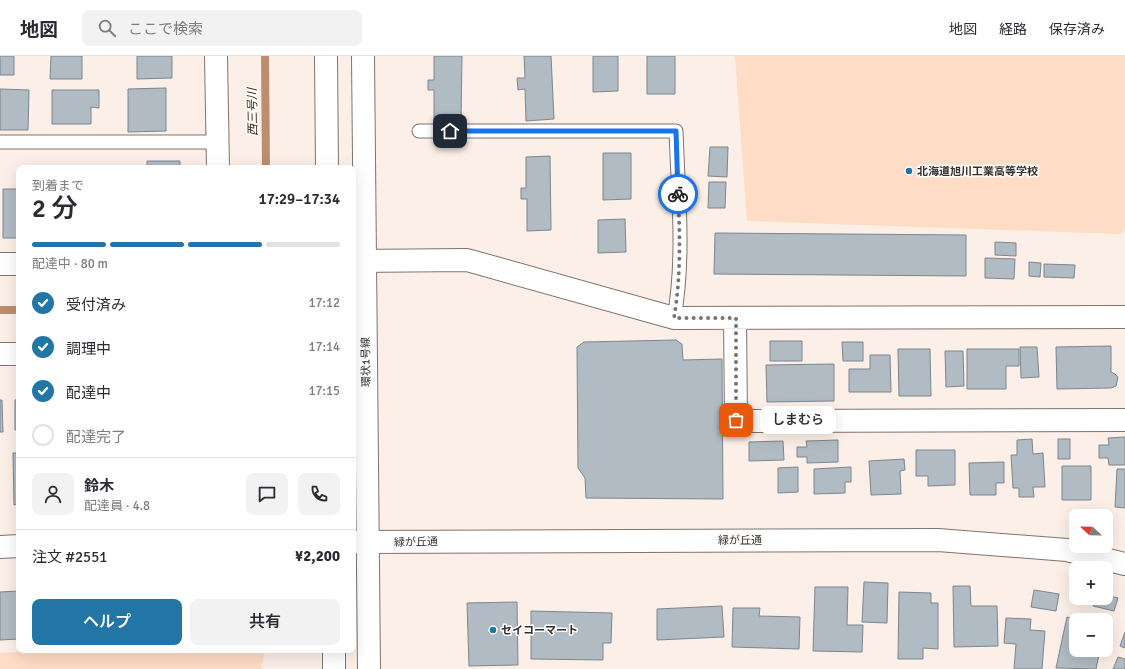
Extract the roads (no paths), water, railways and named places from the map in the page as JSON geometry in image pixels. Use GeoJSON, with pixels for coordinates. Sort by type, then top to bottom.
{"type":"FeatureCollection","features":[{"type":"Feature","properties":{"kind":"street"},"geometry":{"type":"LineString","coordinates":[[216,56],[218,165]]}},
{"type":"Feature","properties":{"kind":"street"},"geometry":{"type":"LineString","coordinates":[[326,56],[327,165]]}},
{"type":"Feature","properties":{"kind":"street","name":"環状1号線"},"geometry":{"type":"LineString","coordinates":[[363,56],[359,261],[360,542],[369,669]]}},
{"type":"Feature","properties":{"kind":"street"},"geometry":{"type":"LineString","coordinates":[[359,261],[467,260],[674,318],[1125,317]]}},
{"type":"Feature","properties":{"kind":"street"},"geometry":{"type":"LineString","coordinates":[[0,264],[16,264]]}},
{"type":"Feature","properties":{"kind":"street"},"geometry":{"type":"LineString","coordinates":[[736,318],[736,420],[1125,420]]}},
{"type":"Feature","properties":{"kind":"street"},"geometry":{"type":"LineString","coordinates":[[0,354],[16,354]]}},
{"type":"Feature","properties":{"kind":"street","name":"緑が丘通"},"geometry":{"type":"LineString","coordinates":[[360,542],[938,540],[1067,550],[1125,564]]}},
{"type":"Feature","properties":{"kind":"street"},"geometry":{"type":"LineString","coordinates":[[0,546],[16,546]]}},
{"type":"Feature","properties":{"kind":"street"},"geometry":{"type":"LineString","coordinates":[[334,653],[334,669]]}},
{"type":"Feature","properties":{"kind":"lane"},"geometry":{"type":"LineString","coordinates":[[419,131],[676,131],[680,241],[677,300],[674,318]]}},
{"type":"Feature","properties":{"kind":"lane"},"geometry":{"type":"LineString","coordinates":[[0,142],[217,142]]}},
{"type":"Feature","properties":{"kind":"waterway","name":"西三号川"},"geometry":{"type":"LineString","coordinates":[[265,56],[266,165]]}},
{"type":"Feature","properties":{"kind":"waterway","name":"西三号川"},"geometry":{"type":"LineString","coordinates":[[0,310],[16,310]]}},
{"type":"Feature","properties":{"kind":"place","name":"北海道旭川工業高等学校"},"geometry":{"type":"Point","coordinates":[909,171]}},
{"type":"Feature","properties":{"kind":"place","name":"しまむら"},"geometry":{"type":"Point","coordinates":[736,420]}},
{"type":"Feature","properties":{"kind":"place","name":"セイコーマート"},"geometry":{"type":"Point","coordinates":[493,630]}}]}
